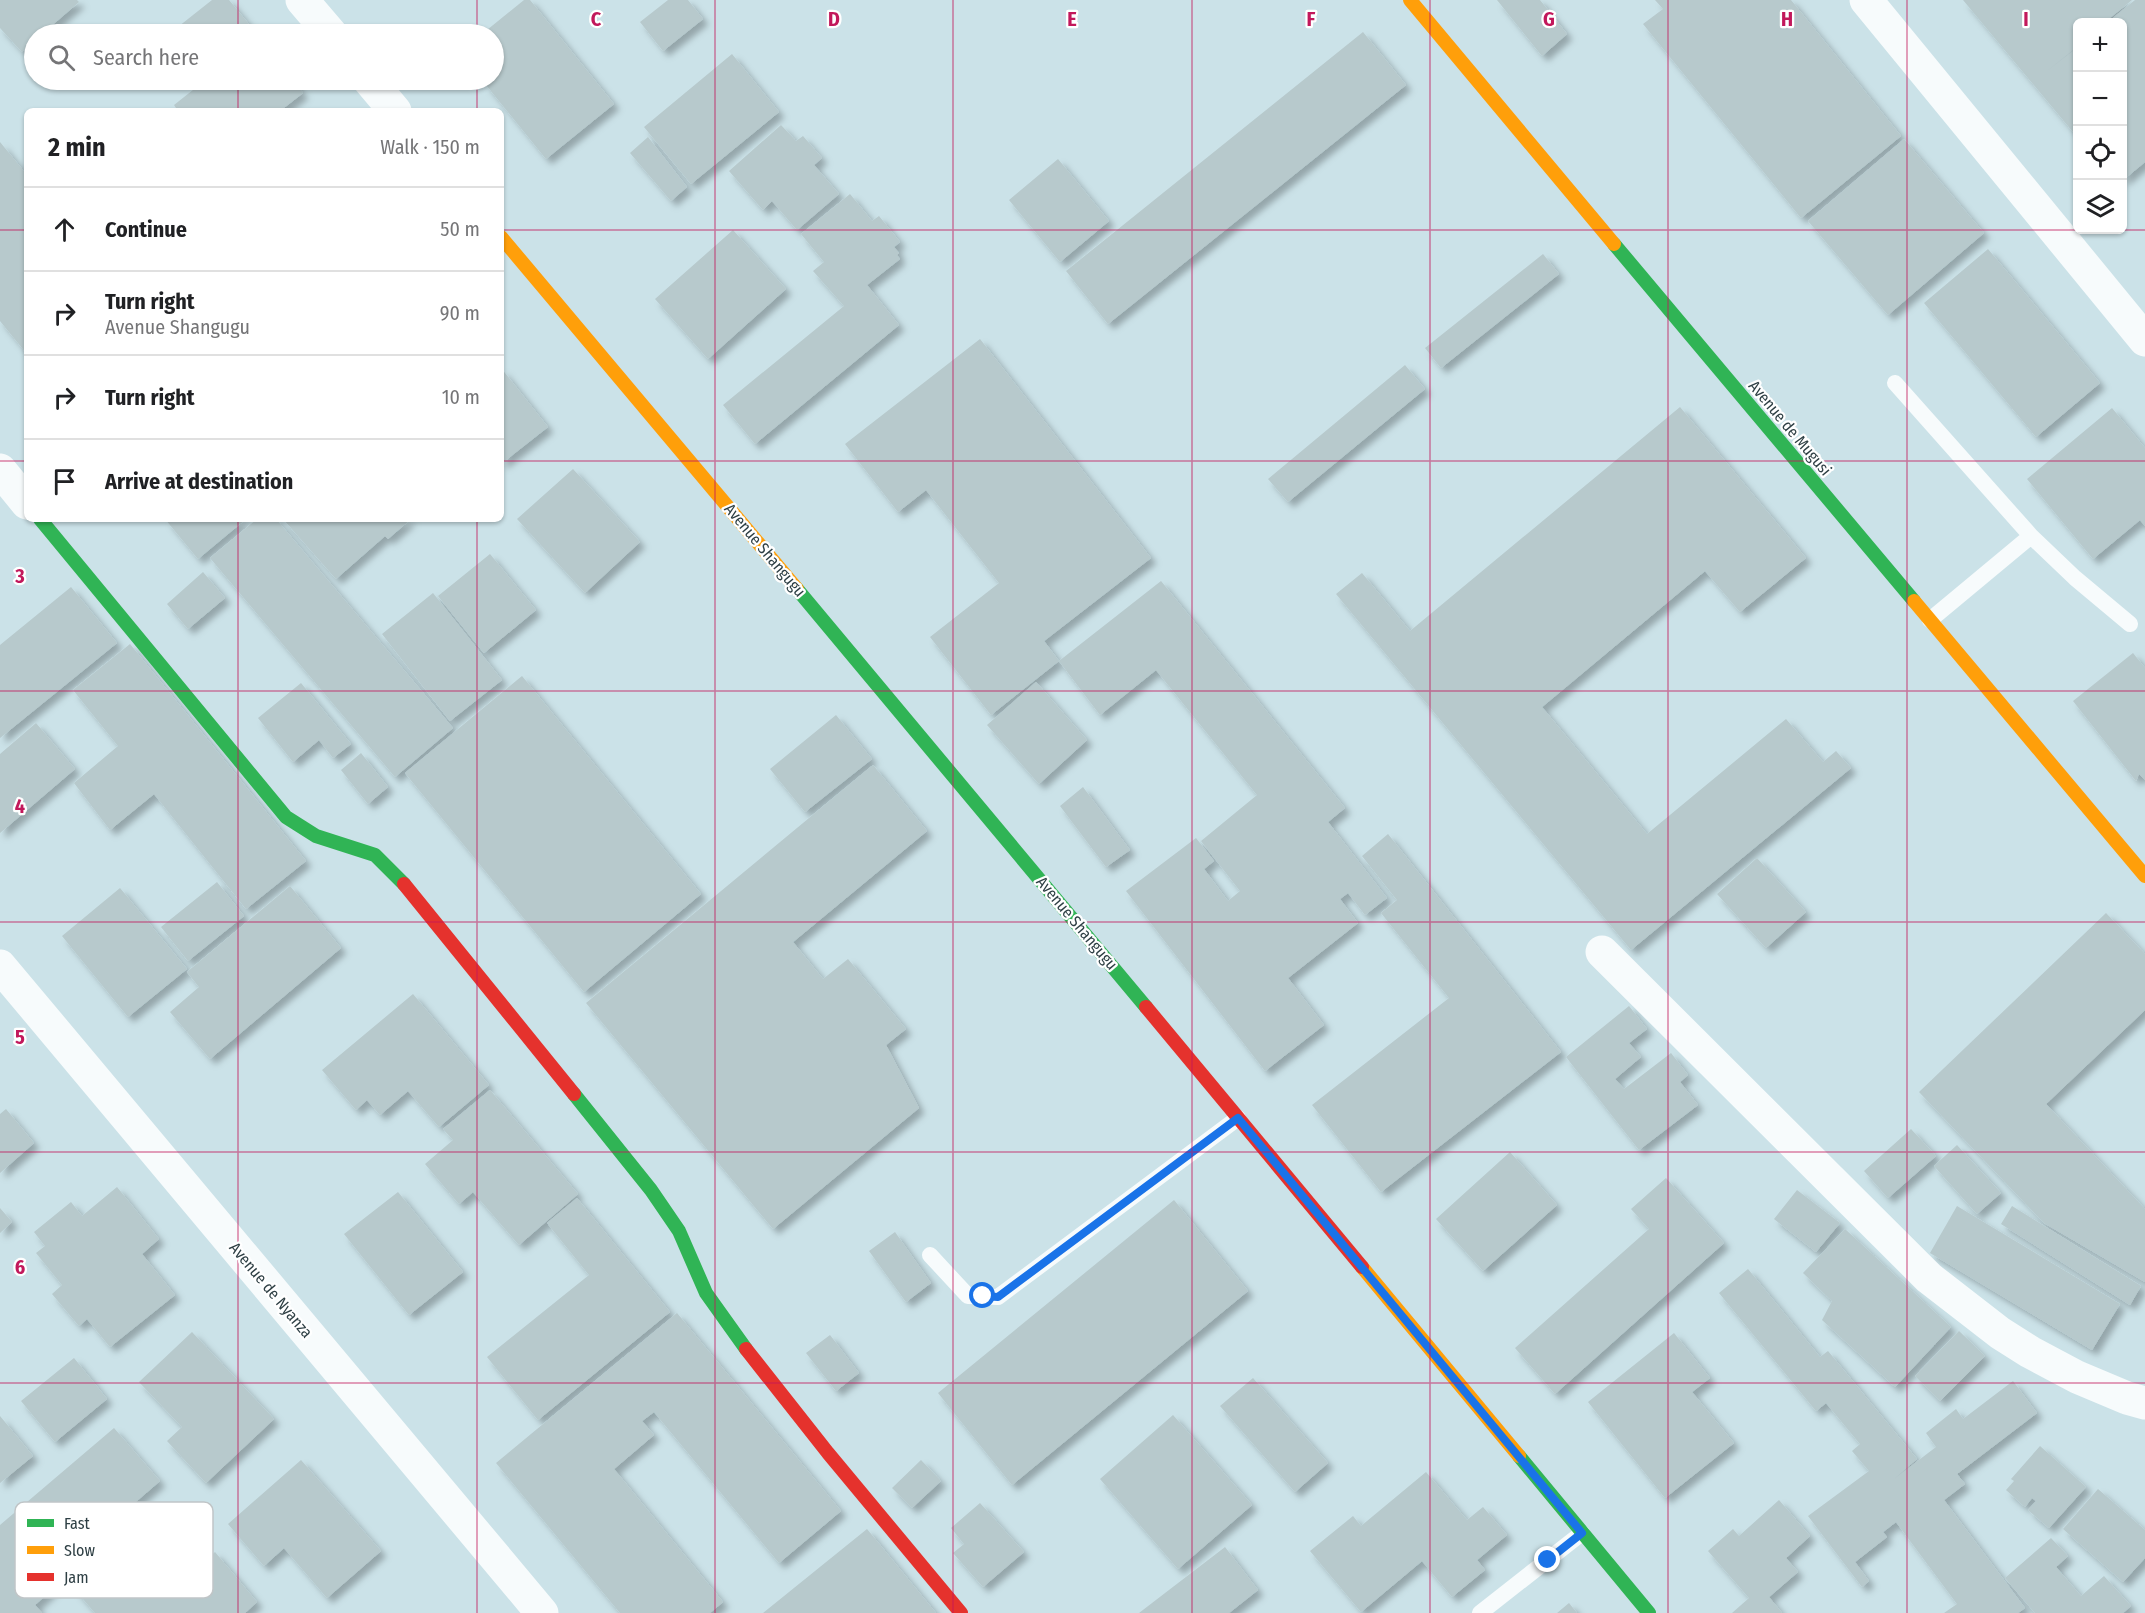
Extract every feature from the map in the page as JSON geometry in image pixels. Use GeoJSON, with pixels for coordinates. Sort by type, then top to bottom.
{"type":"FeatureCollection","features":[{"type":"Feature","properties":{"kind":"street"},"geometry":{"type":"LineString","coordinates":[[302,0],[322,24]]}},
{"type":"Feature","properties":{"kind":"street","name":"Avenue de Mugusi"},"geometry":{"type":"LineString","coordinates":[[1410,0],[2145,876]]}},
{"type":"Feature","properties":{"kind":"street"},"geometry":{"type":"LineString","coordinates":[[1866,0],[2145,340]]}},
{"type":"Feature","properties":{"kind":"street"},"geometry":{"type":"LineString","coordinates":[[377,90],[392,108]]}},
{"type":"Feature","properties":{"kind":"street","name":"Avenue Shangugu"},"geometry":{"type":"LineString","coordinates":[[504,241],[895,704],[1649,1613]]}},
{"type":"Feature","properties":{"kind":"street"},"geometry":{"type":"LineString","coordinates":[[0,470],[24,499]]}},
{"type":"Feature","properties":{"kind":"street"},"geometry":{"type":"LineString","coordinates":[[42,522],[286,817],[316,836],[375,855],[399,878],[651,1190],[679,1231],[706,1293],[734,1334],[828,1453],[961,1613]]}},
{"type":"Feature","properties":{"kind":"street"},"geometry":{"type":"LineString","coordinates":[[1602,952],[1929,1278],[2000,1333],[2030,1353],[2077,1377],[2145,1403]]}},
{"type":"Feature","properties":{"kind":"street","name":"Avenue de Nyanza"},"geometry":{"type":"LineString","coordinates":[[0,966],[542,1613]]}},
{"type":"Feature","properties":{"kind":"lane"},"geometry":{"type":"LineString","coordinates":[[1895,383],[2031,536],[2075,579],[2130,624]]}},
{"type":"Feature","properties":{"kind":"lane"},"geometry":{"type":"LineString","coordinates":[[1930,620],[2031,536]]}},
{"type":"Feature","properties":{"kind":"lane"},"geometry":{"type":"LineString","coordinates":[[930,1255],[968,1296],[998,1297],[1238,1118]]}},
{"type":"Feature","properties":{"kind":"lane"},"geometry":{"type":"LineString","coordinates":[[1480,1613],[1582,1533]]}},
{"type":"Feature","properties":{"kind":"building"},"geometry":{"type":"Polygon","coordinates":[[[0,0],[77,0],[79,2],[54,24],[24,24],[24,50],[22,52],[0,28],[0,0]]]}},
{"type":"Feature","properties":{"kind":"building"},"geometry":{"type":"Polygon","coordinates":[[[212,0],[229,0],[249,24],[182,24],[212,0]]]}},
{"type":"Feature","properties":{"kind":"building"},"geometry":{"type":"Polygon","coordinates":[[[524,0],[530,0],[614,104],[546,159],[490,90],[504,90],[504,24],[494,24],[524,0]]]}},
{"type":"Feature","properties":{"kind":"building"},"geometry":{"type":"Polygon","coordinates":[[[668,0],[688,0],[703,19],[663,51],[640,22],[668,0]]]}},
{"type":"Feature","properties":{"kind":"building"},"geometry":{"type":"Polygon","coordinates":[[[1497,0],[1540,0],[1567,34],[1542,56],[1497,0]]]}},
{"type":"Feature","properties":{"kind":"building"},"geometry":{"type":"Polygon","coordinates":[[[1655,0],[1791,0],[1901,136],[1801,218],[1643,24],[1663,9],[1655,0]]]}},
{"type":"Feature","properties":{"kind":"building"},"geometry":{"type":"Polygon","coordinates":[[[1963,0],[2132,0],[2110,18],[2073,18],[2073,50],[2047,71],[2073,51],[2073,132],[1963,0]]]}},
{"type":"Feature","properties":{"kind":"building"},"geometry":{"type":"Polygon","coordinates":[[[2135,0],[2145,0],[2145,162],[2127,177],[2127,18],[2113,18],[2135,0]]]}},
{"type":"Feature","properties":{"kind":"building"},"geometry":{"type":"Polygon","coordinates":[[[1363,32],[1406,85],[1108,324],[1066,271],[1363,32]]]}},
{"type":"Feature","properties":{"kind":"building"},"geometry":{"type":"Polygon","coordinates":[[[732,54],[779,112],[691,184],[644,127],[732,54]]]}},
{"type":"Feature","properties":{"kind":"building"},"geometry":{"type":"Polygon","coordinates":[[[193,90],[300,90],[303,93],[284,108],[176,108],[174,105],[193,90]]]}},
{"type":"Feature","properties":{"kind":"building"},"geometry":{"type":"Polygon","coordinates":[[[781,125],[796,141],[803,136],[822,158],[814,165],[839,194],[797,230],[772,201],[763,210],[729,171],[781,125]]]}},
{"type":"Feature","properties":{"kind":"building"},"geometry":{"type":"Polygon","coordinates":[[[648,137],[687,187],[671,201],[630,153],[648,137]]]}},
{"type":"Feature","properties":{"kind":"building"},"geometry":{"type":"Polygon","coordinates":[[[1904,139],[1984,233],[1888,315],[1808,221],[1904,139]]]}},
{"type":"Feature","properties":{"kind":"building"},"geometry":{"type":"Polygon","coordinates":[[[0,142],[24,171],[24,350],[0,321],[0,142]]]}},
{"type":"Feature","properties":{"kind":"building"},"geometry":{"type":"Polygon","coordinates":[[[1058,159],[1109,221],[1060,262],[1009,200],[1058,159]]]}},
{"type":"Feature","properties":{"kind":"building"},"geometry":{"type":"Polygon","coordinates":[[[850,194],[872,221],[879,216],[900,242],[894,247],[900,259],[867,285],[899,325],[755,444],[723,405],[844,306],[813,271],[824,262],[801,234],[850,194]]]}},
{"type":"Feature","properties":{"kind":"building"},"geometry":{"type":"Polygon","coordinates":[[[733,230],[786,289],[708,359],[655,299],[733,230]]]}},
{"type":"Feature","properties":{"kind":"building"},"geometry":{"type":"Polygon","coordinates":[[[1988,249],[2100,383],[2036,437],[1924,303],[1988,249]]]}},
{"type":"Feature","properties":{"kind":"building"},"geometry":{"type":"Polygon","coordinates":[[[1543,254],[1559,274],[1441,368],[1425,348],[1543,254]]]}},
{"type":"Feature","properties":{"kind":"building"},"geometry":{"type":"Polygon","coordinates":[[[980,339],[1151,558],[1044,641],[1059,661],[991,715],[930,637],[999,583],[926,490],[898,512],[845,444],[980,339]]]}},
{"type":"Feature","properties":{"kind":"building"},"geometry":{"type":"Polygon","coordinates":[[[1405,365],[1425,389],[1288,502],[1268,479],[1405,365]]]}},
{"type":"Feature","properties":{"kind":"building"},"geometry":{"type":"Polygon","coordinates":[[[504,372],[548,427],[504,462],[504,372]]]}},
{"type":"Feature","properties":{"kind":"building"},"geometry":{"type":"Polygon","coordinates":[[[1680,407],[1806,558],[1740,612],[1705,571],[1542,707],[1647,834],[1786,719],[1823,762],[1836,751],[1851,768],[1631,950],[1336,594],[1362,573],[1410,631],[1680,407]]]}},
{"type":"Feature","properties":{"kind":"building"},"geometry":{"type":"Polygon","coordinates":[[[2112,408],[2145,448],[2145,526],[2140,520],[2093,559],[2027,479],[2112,408]]]}},
{"type":"Feature","properties":{"kind":"building"},"geometry":{"type":"Polygon","coordinates":[[[573,469],[640,542],[585,593],[517,519],[573,469]]]}},
{"type":"Feature","properties":{"kind":"building"},"geometry":{"type":"Polygon","coordinates":[[[167,522],[242,522],[198,559],[167,522]]]}},
{"type":"Feature","properties":{"kind":"building"},"geometry":{"type":"Polygon","coordinates":[[[253,522],[279,522],[453,728],[395,777],[210,558],[253,522]]]}},
{"type":"Feature","properties":{"kind":"building"},"geometry":{"type":"Polygon","coordinates":[[[286,522],[408,522],[388,539],[385,536],[336,579],[286,522]]]}},
{"type":"Feature","properties":{"kind":"building"},"geometry":{"type":"Polygon","coordinates":[[[490,554],[536,610],[484,653],[438,596],[490,554]]]}},
{"type":"Feature","properties":{"kind":"building"},"geometry":{"type":"Polygon","coordinates":[[[203,572],[225,598],[188,629],[167,604],[203,572]]]}},
{"type":"Feature","properties":{"kind":"building"},"geometry":{"type":"Polygon","coordinates":[[[1161,581],[1345,808],[1328,822],[1387,898],[1365,915],[1348,893],[1340,899],[1358,923],[1288,978],[1324,1025],[1265,1071],[1126,891],[1196,838],[1214,861],[1204,869],[1228,901],[1240,891],[1201,841],[1257,795],[1156,670],[1100,715],[1059,661],[1161,581]]]}},
{"type":"Feature","properties":{"kind":"building"},"geometry":{"type":"Polygon","coordinates":[[[71,587],[117,643],[0,738],[0,645],[71,587]]]}},
{"type":"Feature","properties":{"kind":"building"},"geometry":{"type":"Polygon","coordinates":[[[433,593],[502,680],[450,721],[382,634],[433,593]]]}},
{"type":"Feature","properties":{"kind":"building"},"geometry":{"type":"Polygon","coordinates":[[[130,644],[306,861],[246,909],[154,794],[110,830],[74,783],[118,746],[73,690],[130,644]]]}},
{"type":"Feature","properties":{"kind":"building"},"geometry":{"type":"Polygon","coordinates":[[[2133,653],[2145,668],[2145,780],[2139,774],[2136,781],[2073,701],[2133,653]]]}},
{"type":"Feature","properties":{"kind":"building"},"geometry":{"type":"Polygon","coordinates":[[[522,676],[701,894],[584,992],[405,773],[522,676]]]}},
{"type":"Feature","properties":{"kind":"building"},"geometry":{"type":"Polygon","coordinates":[[[1036,682],[1087,740],[1039,784],[987,725],[1036,682]]]}},
{"type":"Feature","properties":{"kind":"building"},"geometry":{"type":"Polygon","coordinates":[[[301,683],[351,744],[333,758],[319,740],[293,762],[258,718],[301,683]]]}},
{"type":"Feature","properties":{"kind":"building"},"geometry":{"type":"Polygon","coordinates":[[[836,715],[872,759],[805,812],[770,769],[836,715]]]}},
{"type":"Feature","properties":{"kind":"building"},"geometry":{"type":"Polygon","coordinates":[[[36,723],[75,769],[0,833],[0,754],[36,723]]]}},
{"type":"Feature","properties":{"kind":"building"},"geometry":{"type":"Polygon","coordinates":[[[361,753],[388,787],[368,804],[341,770],[361,753]]]}},
{"type":"Feature","properties":{"kind":"building"},"geometry":{"type":"Polygon","coordinates":[[[873,765],[927,831],[793,942],[823,979],[848,959],[906,1029],[886,1045],[919,1108],[773,1229],[586,1003],[873,765]]]}},
{"type":"Feature","properties":{"kind":"building"},"geometry":{"type":"Polygon","coordinates":[[[1083,787],[1130,850],[1106,867],[1060,806],[1083,787]]]}},
{"type":"Feature","properties":{"kind":"building"},"geometry":{"type":"Polygon","coordinates":[[[1388,834],[1561,1052],[1381,1192],[1312,1105],[1449,998],[1381,913],[1397,900],[1362,856],[1388,834]]]}},
{"type":"Feature","properties":{"kind":"building"},"geometry":{"type":"Polygon","coordinates":[[[1757,858],[1806,912],[1766,948],[1717,894],[1757,858]]]}},
{"type":"Feature","properties":{"kind":"building"},"geometry":{"type":"Polygon","coordinates":[[[217,882],[244,916],[188,961],[161,927],[217,882]]]}},
{"type":"Feature","properties":{"kind":"building"},"geometry":{"type":"Polygon","coordinates":[[[290,886],[341,948],[210,1059],[170,1012],[199,987],[187,972],[290,886]]]}},
{"type":"Feature","properties":{"kind":"building"},"geometry":{"type":"Polygon","coordinates":[[[120,888],[187,969],[128,1017],[62,936],[120,888]]]}},
{"type":"Feature","properties":{"kind":"building"},"geometry":{"type":"Polygon","coordinates":[[[2106,913],[2145,954],[2145,1010],[2046,1104],[2145,1209],[2145,1282],[2044,1223],[1919,1092],[2106,913]]]}},
{"type":"Feature","properties":{"kind":"building"},"geometry":{"type":"Polygon","coordinates":[[[413,994],[489,1085],[439,1127],[408,1091],[380,1115],[367,1100],[356,1110],[322,1070],[413,994]]]}},
{"type":"Feature","properties":{"kind":"building"},"geometry":{"type":"Polygon","coordinates":[[[1629,1006],[1647,1029],[1629,1043],[1641,1057],[1615,1079],[1624,1089],[1671,1053],[1688,1075],[1680,1082],[1698,1105],[1639,1150],[1566,1057],[1629,1006]]]}},
{"type":"Feature","properties":{"kind":"building"},"geometry":{"type":"Polygon","coordinates":[[[490,1090],[578,1194],[519,1245],[473,1192],[459,1204],[425,1164],[453,1140],[443,1129],[490,1090]]]}},
{"type":"Feature","properties":{"kind":"building"},"geometry":{"type":"Polygon","coordinates":[[[6,1109],[34,1143],[0,1173],[0,1114],[6,1109]]]}},
{"type":"Feature","properties":{"kind":"building"},"geometry":{"type":"Polygon","coordinates":[[[1911,1129],[1936,1156],[1888,1198],[1864,1171],[1911,1129]]]}},
{"type":"Feature","properties":{"kind":"building"},"geometry":{"type":"Polygon","coordinates":[[[1957,1145],[2001,1193],[1977,1214],[1934,1166],[1957,1145]]]}},
{"type":"Feature","properties":{"kind":"building"},"geometry":{"type":"Polygon","coordinates":[[[1510,1152],[1557,1205],[1483,1271],[1436,1219],[1510,1152]]]}},
{"type":"Feature","properties":{"kind":"building"},"geometry":{"type":"Polygon","coordinates":[[[1666,1178],[1724,1243],[1555,1394],[1515,1348],[1649,1229],[1631,1209],[1666,1178]]]}},
{"type":"Feature","properties":{"kind":"building"},"geometry":{"type":"Polygon","coordinates":[[[117,1187],[159,1239],[142,1254],[175,1295],[110,1347],[87,1319],[79,1326],[52,1294],[62,1285],[36,1253],[45,1246],[34,1232],[71,1202],[82,1216],[117,1187]]]}},
{"type":"Feature","properties":{"kind":"building"},"geometry":{"type":"Polygon","coordinates":[[[1797,1190],[1840,1223],[1816,1252],[1774,1219],[1797,1190]]]}},
{"type":"Feature","properties":{"kind":"building"},"geometry":{"type":"Polygon","coordinates":[[[398,1192],[463,1272],[409,1315],[344,1234],[398,1192]]]}},
{"type":"Feature","properties":{"kind":"building"},"geometry":{"type":"Polygon","coordinates":[[[577,1198],[670,1312],[538,1420],[487,1357],[589,1275],[547,1223],[577,1198]]]}},
{"type":"Feature","properties":{"kind":"building"},"geometry":{"type":"Polygon","coordinates":[[[1174,1200],[1248,1291],[1012,1485],[938,1393],[1174,1200]]]}},
{"type":"Feature","properties":{"kind":"building"},"geometry":{"type":"Polygon","coordinates":[[[1957,1206],[2120,1304],[2092,1350],[1930,1253],[1957,1206]]]}},
{"type":"Feature","properties":{"kind":"building"},"geometry":{"type":"Polygon","coordinates":[[[2012,1206],[2141,1286],[2130,1305],[2001,1224],[2012,1206]]]}},
{"type":"Feature","properties":{"kind":"building"},"geometry":{"type":"Polygon","coordinates":[[[0,1208],[12,1222],[0,1233],[0,1208]]]}},
{"type":"Feature","properties":{"kind":"building"},"geometry":{"type":"Polygon","coordinates":[[[1845,1229],[1951,1327],[1895,1387],[1822,1320],[1832,1301],[1803,1273],[1845,1229]]]}},
{"type":"Feature","properties":{"kind":"building"},"geometry":{"type":"Polygon","coordinates":[[[895,1232],[931,1283],[906,1302],[869,1251],[895,1232]]]}},
{"type":"Feature","properties":{"kind":"building"},"geometry":{"type":"Polygon","coordinates":[[[1748,1269],[1820,1357],[1828,1351],[1917,1459],[1894,1479],[1936,1447],[1926,1433],[1956,1409],[1963,1419],[2013,1381],[2037,1413],[1957,1474],[1965,1484],[1944,1500],[2025,1608],[2018,1613],[1944,1613],[1957,1604],[1896,1522],[1883,1532],[1887,1537],[1855,1562],[1869,1581],[1862,1587],[1808,1516],[1869,1471],[1852,1451],[1860,1444],[1826,1403],[1816,1411],[1719,1293],[1748,1269]]]}},
{"type":"Feature","properties":{"kind":"building"},"geometry":{"type":"Polygon","coordinates":[[[677,1313],[841,1511],[779,1563],[654,1412],[642,1421],[654,1435],[614,1469],[723,1602],[710,1613],[620,1613],[496,1463],[677,1313]]]}},
{"type":"Feature","properties":{"kind":"building"},"geometry":{"type":"Polygon","coordinates":[[[1959,1331],[1985,1356],[1940,1401],[1915,1376],[1959,1331]]]}},
{"type":"Feature","properties":{"kind":"building"},"geometry":{"type":"Polygon","coordinates":[[[192,1332],[274,1419],[206,1483],[167,1441],[182,1427],[139,1382],[192,1332]]]}},
{"type":"Feature","properties":{"kind":"building"},"geometry":{"type":"Polygon","coordinates":[[[1674,1333],[1710,1378],[1692,1392],[1734,1443],[1665,1498],[1588,1402],[1674,1333]]]}},
{"type":"Feature","properties":{"kind":"building"},"geometry":{"type":"Polygon","coordinates":[[[830,1335],[859,1373],[836,1391],[806,1353],[830,1335]]]}},
{"type":"Feature","properties":{"kind":"building"},"geometry":{"type":"Polygon","coordinates":[[[74,1358],[107,1399],[55,1442],[21,1401],[74,1358]]]}},
{"type":"Feature","properties":{"kind":"building"},"geometry":{"type":"Polygon","coordinates":[[[1253,1378],[1328,1463],[1295,1492],[1220,1406],[1253,1378]]]}},
{"type":"Feature","properties":{"kind":"building"},"geometry":{"type":"Polygon","coordinates":[[[1173,1415],[1252,1505],[1178,1569],[1100,1479],[1173,1415]]]}},
{"type":"Feature","properties":{"kind":"building"},"geometry":{"type":"Polygon","coordinates":[[[0,1416],[33,1456],[0,1483],[0,1416]]]}},
{"type":"Feature","properties":{"kind":"building"},"geometry":{"type":"Polygon","coordinates":[[[114,1428],[160,1481],[136,1502],[27,1502],[114,1428]]]}},
{"type":"Feature","properties":{"kind":"building"},"geometry":{"type":"Polygon","coordinates":[[[2040,1446],[2086,1487],[2049,1528],[2028,1510],[2036,1501],[2032,1498],[2025,1507],[2006,1490],[2014,1481],[2011,1479],[2040,1446]]]}},
{"type":"Feature","properties":{"kind":"building"},"geometry":{"type":"Polygon","coordinates":[[[301,1460],[381,1551],[327,1598],[284,1548],[264,1566],[228,1524],[301,1460]]]}},
{"type":"Feature","properties":{"kind":"building"},"geometry":{"type":"Polygon","coordinates":[[[921,1460],[941,1481],[912,1508],[892,1488],[921,1460]]]}},
{"type":"Feature","properties":{"kind":"building"},"geometry":{"type":"Polygon","coordinates":[[[1426,1472],[1467,1520],[1483,1507],[1507,1535],[1477,1560],[1485,1570],[1452,1597],[1422,1561],[1361,1612],[1310,1551],[1353,1516],[1361,1526],[1426,1472]]]}},
{"type":"Feature","properties":{"kind":"building"},"geometry":{"type":"Polygon","coordinates":[[[2098,1489],[2145,1530],[2145,1558],[2123,1582],[2063,1529],[2098,1489]]]}},
{"type":"Feature","properties":{"kind":"building"},"geometry":{"type":"Polygon","coordinates":[[[1779,1500],[1810,1536],[1786,1558],[1798,1572],[1769,1597],[1782,1613],[1732,1613],[1749,1598],[1708,1551],[1733,1529],[1739,1536],[1779,1500]]]}},
{"type":"Feature","properties":{"kind":"building"},"geometry":{"type":"Polygon","coordinates":[[[980,1503],[1024,1552],[983,1587],[953,1553],[964,1544],[951,1528],[980,1503]]]}},
{"type":"Feature","properties":{"kind":"building"},"geometry":{"type":"Polygon","coordinates":[[[15,1512],[15,1598],[43,1598],[35,1605],[42,1613],[0,1613],[0,1525],[15,1512]]]}},
{"type":"Feature","properties":{"kind":"building"},"geometry":{"type":"Polygon","coordinates":[[[867,1529],[936,1613],[763,1613],[867,1529]]]}},
{"type":"Feature","properties":{"kind":"building"},"geometry":{"type":"Polygon","coordinates":[[[2051,1538],[2068,1556],[2056,1567],[2081,1596],[2104,1576],[2131,1606],[2123,1613],[2035,1613],[2005,1578],[2051,1538]]]}},
{"type":"Feature","properties":{"kind":"building"},"geometry":{"type":"Polygon","coordinates":[[[1225,1547],[1258,1590],[1229,1613],[1139,1613],[1225,1547]]]}},
{"type":"Feature","properties":{"kind":"building"},"geometry":{"type":"Polygon","coordinates":[[[215,1552],[257,1602],[245,1613],[95,1613],[82,1598],[213,1598],[213,1554],[215,1552]]]}},
{"type":"Feature","properties":{"kind":"building"},"geometry":{"type":"Polygon","coordinates":[[[1569,1603],[1577,1613],[1557,1613],[1569,1603]]]}},
{"type":"Feature","properties":{"kind":"traffic: fast"},"geometry":{"type":"LineString","coordinates":[[1614,244],[1914,601]]}},
{"type":"Feature","properties":{"kind":"traffic: fast"},"geometry":{"type":"LineString","coordinates":[[42,522],[286,817],[316,836],[375,855],[404,884]]}},
{"type":"Feature","properties":{"kind":"traffic: fast"},"geometry":{"type":"LineString","coordinates":[[797,589],[1146,1007]]}},
{"type":"Feature","properties":{"kind":"traffic: fast"},"geometry":{"type":"LineString","coordinates":[[574,1094],[651,1190],[679,1231],[706,1293],[746,1349]]}},
{"type":"Feature","properties":{"kind":"traffic: fast"},"geometry":{"type":"LineString","coordinates":[[1519,1456],[1649,1613]]}},
{"type":"Feature","properties":{"kind":"traffic: slow"},"geometry":{"type":"LineString","coordinates":[[1410,0],[1614,244]]}},
{"type":"Feature","properties":{"kind":"traffic: slow"},"geometry":{"type":"LineString","coordinates":[[504,241],[797,589]]}},
{"type":"Feature","properties":{"kind":"traffic: slow"},"geometry":{"type":"LineString","coordinates":[[1914,601],[2145,876]]}},
{"type":"Feature","properties":{"kind":"traffic: slow"},"geometry":{"type":"LineString","coordinates":[[1362,1267],[1519,1456]]}},
{"type":"Feature","properties":{"kind":"traffic: jam"},"geometry":{"type":"LineString","coordinates":[[404,884],[574,1094]]}},
{"type":"Feature","properties":{"kind":"traffic: jam"},"geometry":{"type":"LineString","coordinates":[[1146,1007],[1362,1267]]}},
{"type":"Feature","properties":{"kind":"traffic: jam"},"geometry":{"type":"LineString","coordinates":[[746,1349],[828,1453],[961,1613]]}},
{"type":"Feature","properties":{"kind":"route"},"geometry":{"type":"LineString","coordinates":[[983,1296],[998,1297],[1238,1118],[1582,1533],[1548,1560]]}}]}
